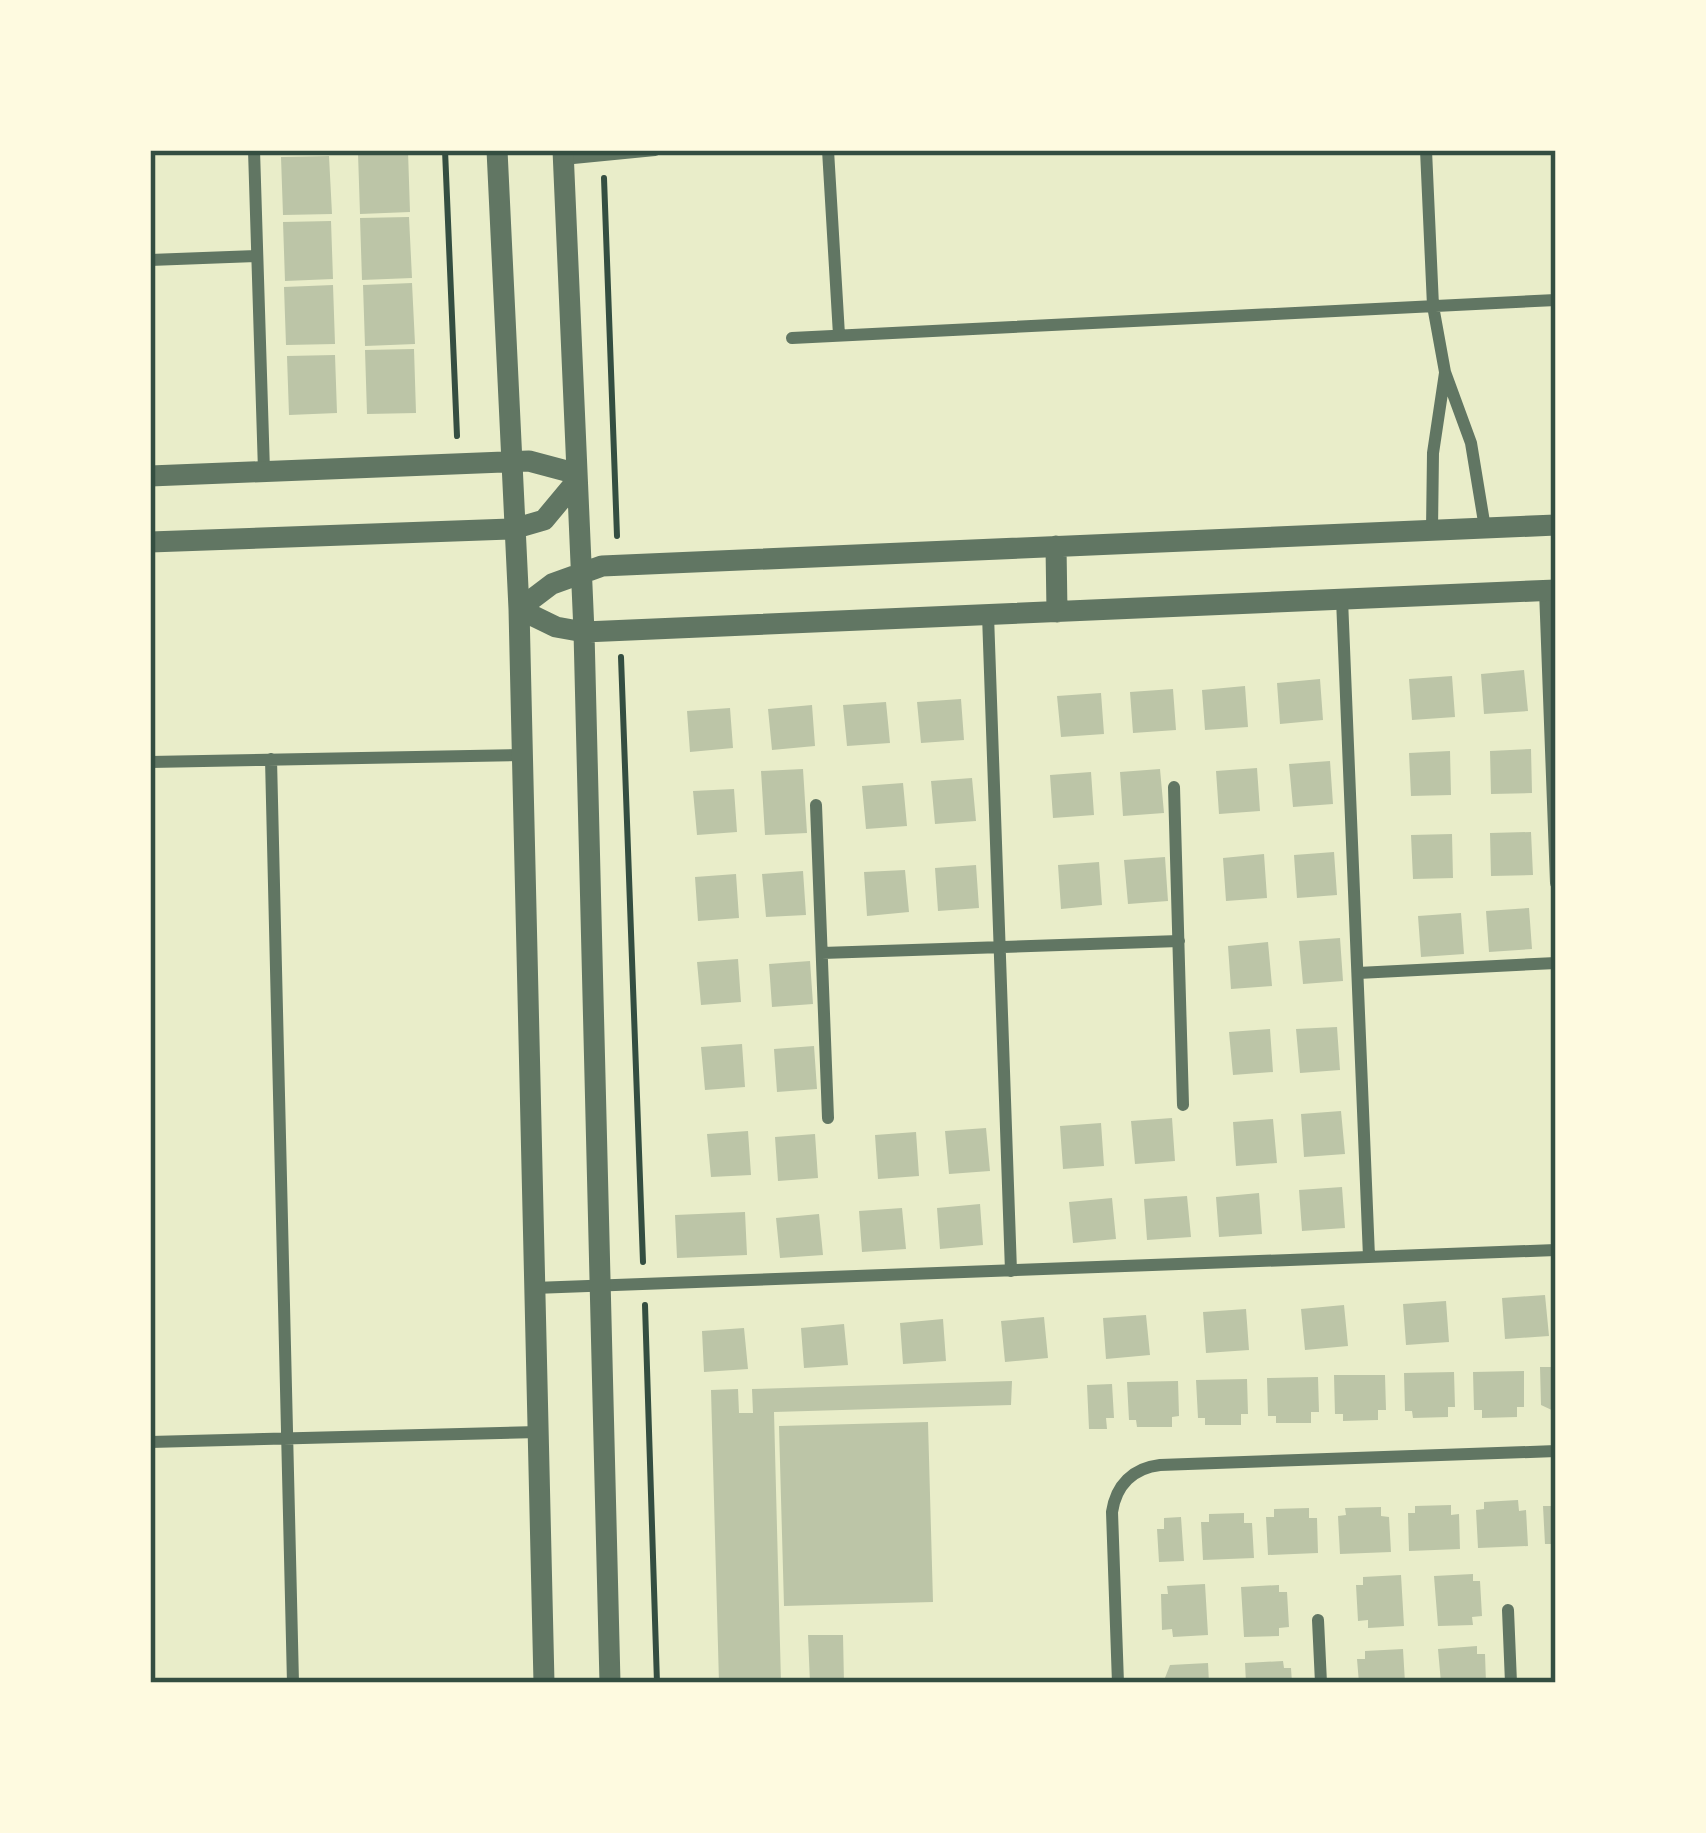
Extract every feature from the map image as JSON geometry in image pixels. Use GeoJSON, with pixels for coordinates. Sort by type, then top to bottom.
{"type":"FeatureCollection","features":[{"type":"Feature","properties":{"kind":"street"},"geometry":{"type":"LineString","coordinates":[[254,150],[264,471]]}},
{"type":"Feature","properties":{"kind":"street"},"geometry":{"type":"LineString","coordinates":[[497,150],[519,609],[544,1683]]}},
{"type":"Feature","properties":{"kind":"street"},"geometry":{"type":"LineString","coordinates":[[610,1683],[584,632],[563,155],[603,157],[655,150]]}},
{"type":"Feature","properties":{"kind":"street"},"geometry":{"type":"LineString","coordinates":[[828,150],[839,335]]}},
{"type":"Feature","properties":{"kind":"street"},"geometry":{"type":"LineString","coordinates":[[1426,150],[1433,306],[1445,372],[1471,442],[1485,528]]}},
{"type":"Feature","properties":{"kind":"street"},"geometry":{"type":"LineString","coordinates":[[150,260],[257,256]]}},
{"type":"Feature","properties":{"kind":"street"},"geometry":{"type":"LineString","coordinates":[[792,338],[1556,300]]}},
{"type":"Feature","properties":{"kind":"street"},"geometry":{"type":"LineString","coordinates":[[1432,530],[1432,453],[1445,372]]}},
{"type":"Feature","properties":{"kind":"street"},"geometry":{"type":"LineString","coordinates":[[150,476],[510,461],[547,462],[574,478]]}},
{"type":"Feature","properties":{"kind":"street"},"geometry":{"type":"LineString","coordinates":[[150,542],[513,529],[544,520],[574,478]]}},
{"type":"Feature","properties":{"kind":"street"},"geometry":{"type":"LineString","coordinates":[[519,609],[552,584],[580,572],[618,565],[1556,525]]}},
{"type":"Feature","properties":{"kind":"street"},"geometry":{"type":"LineString","coordinates":[[1056,546],[1057,612]]}},
{"type":"Feature","properties":{"kind":"street"},"geometry":{"type":"LineString","coordinates":[[519,609],[556,627],[584,632],[1550,590],[1556,883]]}},
{"type":"Feature","properties":{"kind":"street"},"geometry":{"type":"LineString","coordinates":[[1342,599],[1370,1257]]}},
{"type":"Feature","properties":{"kind":"street"},"geometry":{"type":"LineString","coordinates":[[988,615],[1011,1271]]}},
{"type":"Feature","properties":{"kind":"street"},"geometry":{"type":"LineString","coordinates":[[150,761],[523,755]]}},
{"type":"Feature","properties":{"kind":"street"},"geometry":{"type":"LineString","coordinates":[[271,759],[293,1683]]}},
{"type":"Feature","properties":{"kind":"street"},"geometry":{"type":"LineString","coordinates":[[1174,787],[1183,1105]]}},
{"type":"Feature","properties":{"kind":"street"},"geometry":{"type":"LineString","coordinates":[[816,806],[828,1118]]}},
{"type":"Feature","properties":{"kind":"street"},"geometry":{"type":"LineString","coordinates":[[822,953],[1179,941]]}},
{"type":"Feature","properties":{"kind":"street"},"geometry":{"type":"LineString","coordinates":[[1358,973],[1556,963]]}},
{"type":"Feature","properties":{"kind":"street"},"geometry":{"type":"LineString","coordinates":[[534,1288],[1556,1250]]}},
{"type":"Feature","properties":{"kind":"street"},"geometry":{"type":"LineString","coordinates":[[150,1442],[538,1432]]}},
{"type":"Feature","properties":{"kind":"street"},"geometry":{"type":"LineString","coordinates":[[1118,1683],[1112,1512],[1118,1490],[1135,1472],[1160,1466],[1556,1451]]}},
{"type":"Feature","properties":{"kind":"street"},"geometry":{"type":"LineString","coordinates":[[1508,1610],[1511,1683]]}},
{"type":"Feature","properties":{"kind":"street"},"geometry":{"type":"LineString","coordinates":[[1318,1620],[1321,1683]]}},
{"type":"Feature","properties":{"kind":"path"},"geometry":{"type":"LineString","coordinates":[[445,150],[458,464]]}},
{"type":"Feature","properties":{"kind":"path"},"geometry":{"type":"LineString","coordinates":[[603,157],[618,565]]}},
{"type":"Feature","properties":{"kind":"path"},"geometry":{"type":"LineString","coordinates":[[620,631],[657,1683]]}},
{"type":"Feature","properties":{"kind":"building"},"geometry":{"type":"Polygon","coordinates":[[[408,151],[410,212],[360,214],[358,153],[408,151]]]}},
{"type":"Feature","properties":{"kind":"building"},"geometry":{"type":"Polygon","coordinates":[[[329,156],[332,214],[283,215],[281,157],[329,156]]]}},
{"type":"Feature","properties":{"kind":"building"},"geometry":{"type":"Polygon","coordinates":[[[409,217],[412,278],[362,280],[360,218],[409,217]]]}},
{"type":"Feature","properties":{"kind":"building"},"geometry":{"type":"Polygon","coordinates":[[[331,221],[333,279],[285,281],[283,222],[331,221]]]}},
{"type":"Feature","properties":{"kind":"building"},"geometry":{"type":"Polygon","coordinates":[[[412,283],[415,344],[365,346],[363,285],[412,283]]]}},
{"type":"Feature","properties":{"kind":"building"},"geometry":{"type":"Polygon","coordinates":[[[333,285],[335,344],[286,345],[284,287],[333,285]]]}},
{"type":"Feature","properties":{"kind":"building"},"geometry":{"type":"Polygon","coordinates":[[[414,349],[416,413],[367,414],[365,350],[414,349]]]}},
{"type":"Feature","properties":{"kind":"building"},"geometry":{"type":"Polygon","coordinates":[[[335,355],[337,413],[289,415],[287,356],[335,355]]]}},
{"type":"Feature","properties":{"kind":"building"},"geometry":{"type":"Polygon","coordinates":[[[1524,670],[1528,711],[1484,714],[1481,674],[1524,670]]]}},
{"type":"Feature","properties":{"kind":"building"},"geometry":{"type":"Polygon","coordinates":[[[1452,676],[1455,717],[1412,720],[1409,679],[1452,676]]]}},
{"type":"Feature","properties":{"kind":"building"},"geometry":{"type":"Polygon","coordinates":[[[1320,679],[1323,720],[1280,724],[1277,683],[1320,679]]]}},
{"type":"Feature","properties":{"kind":"building"},"geometry":{"type":"Polygon","coordinates":[[[1245,686],[1248,727],[1205,730],[1202,690],[1245,686]]]}},
{"type":"Feature","properties":{"kind":"building"},"geometry":{"type":"Polygon","coordinates":[[[1173,689],[1176,730],[1133,733],[1130,692],[1173,689]]]}},
{"type":"Feature","properties":{"kind":"building"},"geometry":{"type":"Polygon","coordinates":[[[1101,693],[1104,734],[1061,737],[1057,696],[1101,693]]]}},
{"type":"Feature","properties":{"kind":"building"},"geometry":{"type":"Polygon","coordinates":[[[961,699],[964,740],[921,743],[917,702],[961,699]]]}},
{"type":"Feature","properties":{"kind":"building"},"geometry":{"type":"Polygon","coordinates":[[[886,702],[890,743],[847,746],[843,705],[886,702]]]}},
{"type":"Feature","properties":{"kind":"building"},"geometry":{"type":"Polygon","coordinates":[[[812,705],[815,746],[772,750],[768,709],[812,705]]]}},
{"type":"Feature","properties":{"kind":"building"},"geometry":{"type":"Polygon","coordinates":[[[730,708],[733,748],[690,752],[687,711],[730,708]]]}},
{"type":"Feature","properties":{"kind":"building"},"geometry":{"type":"Polygon","coordinates":[[[1531,749],[1532,793],[1491,794],[1490,751],[1531,749]]]}},
{"type":"Feature","properties":{"kind":"building"},"geometry":{"type":"Polygon","coordinates":[[[1450,751],[1451,795],[1411,796],[1409,753],[1450,751]]]}},
{"type":"Feature","properties":{"kind":"building"},"geometry":{"type":"Polygon","coordinates":[[[1330,761],[1333,804],[1293,807],[1289,764],[1330,761]]]}},
{"type":"Feature","properties":{"kind":"building"},"geometry":{"type":"Polygon","coordinates":[[[1257,768],[1260,811],[1219,814],[1216,771],[1257,768]]]}},
{"type":"Feature","properties":{"kind":"building"},"geometry":{"type":"Polygon","coordinates":[[[803,769],[807,833],[765,835],[761,771],[803,769]]]}},
{"type":"Feature","properties":{"kind":"building"},"geometry":{"type":"Polygon","coordinates":[[[1160,769],[1164,813],[1123,816],[1120,772],[1160,769]]]}},
{"type":"Feature","properties":{"kind":"building"},"geometry":{"type":"Polygon","coordinates":[[[1091,772],[1094,815],[1053,818],[1050,775],[1091,772]]]}},
{"type":"Feature","properties":{"kind":"building"},"geometry":{"type":"Polygon","coordinates":[[[972,778],[976,821],[935,824],[931,781],[972,778]]]}},
{"type":"Feature","properties":{"kind":"building"},"geometry":{"type":"Polygon","coordinates":[[[903,783],[907,826],[866,829],[862,786],[903,783]]]}},
{"type":"Feature","properties":{"kind":"building"},"geometry":{"type":"Polygon","coordinates":[[[734,789],[737,832],[697,835],[693,791],[734,789]]]}},
{"type":"Feature","properties":{"kind":"building"},"geometry":{"type":"Polygon","coordinates":[[[1531,832],[1533,875],[1491,876],[1490,833],[1531,832]]]}},
{"type":"Feature","properties":{"kind":"building"},"geometry":{"type":"Polygon","coordinates":[[[1452,834],[1453,878],[1413,879],[1411,835],[1452,834]]]}},
{"type":"Feature","properties":{"kind":"building"},"geometry":{"type":"Polygon","coordinates":[[[1334,852],[1337,895],[1297,898],[1294,855],[1334,852]]]}},
{"type":"Feature","properties":{"kind":"building"},"geometry":{"type":"Polygon","coordinates":[[[1264,854],[1267,898],[1226,901],[1223,858],[1264,854]]]}},
{"type":"Feature","properties":{"kind":"building"},"geometry":{"type":"Polygon","coordinates":[[[1165,857],[1168,901],[1128,904],[1124,860],[1165,857]]]}},
{"type":"Feature","properties":{"kind":"building"},"geometry":{"type":"Polygon","coordinates":[[[1099,862],[1102,905],[1061,909],[1058,865],[1099,862]]]}},
{"type":"Feature","properties":{"kind":"building"},"geometry":{"type":"Polygon","coordinates":[[[976,865],[979,908],[938,911],[935,868],[976,865]]]}},
{"type":"Feature","properties":{"kind":"building"},"geometry":{"type":"Polygon","coordinates":[[[905,870],[909,912],[867,916],[864,872],[905,870]]]}},
{"type":"Feature","properties":{"kind":"building"},"geometry":{"type":"Polygon","coordinates":[[[803,871],[806,915],[766,917],[762,874],[803,871]]]}},
{"type":"Feature","properties":{"kind":"building"},"geometry":{"type":"Polygon","coordinates":[[[736,874],[739,918],[698,921],[695,877],[736,874]]]}},
{"type":"Feature","properties":{"kind":"building"},"geometry":{"type":"Polygon","coordinates":[[[1529,908],[1532,949],[1489,952],[1486,911],[1529,908]]]}},
{"type":"Feature","properties":{"kind":"building"},"geometry":{"type":"Polygon","coordinates":[[[1461,913],[1464,954],[1421,957],[1418,916],[1461,913]]]}},
{"type":"Feature","properties":{"kind":"building"},"geometry":{"type":"Polygon","coordinates":[[[1340,938],[1343,981],[1303,984],[1299,941],[1340,938]]]}},
{"type":"Feature","properties":{"kind":"building"},"geometry":{"type":"Polygon","coordinates":[[[1268,942],[1272,986],[1231,989],[1228,946],[1268,942]]]}},
{"type":"Feature","properties":{"kind":"building"},"geometry":{"type":"Polygon","coordinates":[[[738,959],[741,1002],[701,1005],[697,962],[738,959]]]}},
{"type":"Feature","properties":{"kind":"building"},"geometry":{"type":"Polygon","coordinates":[[[810,961],[813,1004],[772,1007],[769,964],[810,961]]]}},
{"type":"Feature","properties":{"kind":"building"},"geometry":{"type":"Polygon","coordinates":[[[1337,1027],[1340,1070],[1300,1073],[1296,1029],[1337,1027]]]}},
{"type":"Feature","properties":{"kind":"building"},"geometry":{"type":"Polygon","coordinates":[[[1270,1029],[1273,1072],[1233,1075],[1229,1032],[1270,1029]]]}},
{"type":"Feature","properties":{"kind":"building"},"geometry":{"type":"Polygon","coordinates":[[[742,1044],[745,1087],[705,1090],[701,1047],[742,1044]]]}},
{"type":"Feature","properties":{"kind":"building"},"geometry":{"type":"Polygon","coordinates":[[[814,1046],[817,1089],[777,1092],[774,1049],[814,1046]]]}},
{"type":"Feature","properties":{"kind":"building"},"geometry":{"type":"Polygon","coordinates":[[[1341,1111],[1345,1154],[1304,1157],[1301,1114],[1341,1111]]]}},
{"type":"Feature","properties":{"kind":"building"},"geometry":{"type":"Polygon","coordinates":[[[1172,1118],[1175,1161],[1135,1164],[1131,1121],[1172,1118]]]}},
{"type":"Feature","properties":{"kind":"building"},"geometry":{"type":"Polygon","coordinates":[[[1273,1119],[1277,1163],[1236,1166],[1233,1122],[1273,1119]]]}},
{"type":"Feature","properties":{"kind":"building"},"geometry":{"type":"Polygon","coordinates":[[[1101,1123],[1104,1166],[1063,1169],[1060,1126],[1101,1123]]]}},
{"type":"Feature","properties":{"kind":"building"},"geometry":{"type":"Polygon","coordinates":[[[986,1128],[990,1171],[949,1174],[945,1131],[986,1128]]]}},
{"type":"Feature","properties":{"kind":"building"},"geometry":{"type":"Polygon","coordinates":[[[748,1131],[751,1175],[711,1177],[707,1134],[748,1131]]]}},
{"type":"Feature","properties":{"kind":"building"},"geometry":{"type":"Polygon","coordinates":[[[916,1132],[919,1176],[878,1179],[875,1135],[916,1132]]]}},
{"type":"Feature","properties":{"kind":"building"},"geometry":{"type":"Polygon","coordinates":[[[815,1134],[818,1178],[778,1181],[775,1137],[815,1134]]]}},
{"type":"Feature","properties":{"kind":"building"},"geometry":{"type":"Polygon","coordinates":[[[1342,1187],[1345,1228],[1302,1231],[1299,1190],[1342,1187]]]}},
{"type":"Feature","properties":{"kind":"building"},"geometry":{"type":"Polygon","coordinates":[[[1259,1193],[1262,1234],[1219,1237],[1216,1197],[1259,1193]]]}},
{"type":"Feature","properties":{"kind":"building"},"geometry":{"type":"Polygon","coordinates":[[[1187,1196],[1191,1237],[1147,1240],[1144,1199],[1187,1196]]]}},
{"type":"Feature","properties":{"kind":"building"},"geometry":{"type":"Polygon","coordinates":[[[1112,1198],[1116,1239],[1073,1243],[1069,1202],[1112,1198]]]}},
{"type":"Feature","properties":{"kind":"building"},"geometry":{"type":"Polygon","coordinates":[[[980,1204],[983,1245],[940,1249],[937,1208],[980,1204]]]}},
{"type":"Feature","properties":{"kind":"building"},"geometry":{"type":"Polygon","coordinates":[[[902,1208],[906,1249],[862,1252],[859,1211],[902,1208]]]}},
{"type":"Feature","properties":{"kind":"building"},"geometry":{"type":"Polygon","coordinates":[[[745,1212],[747,1255],[677,1258],[675,1215],[745,1212]]]}},
{"type":"Feature","properties":{"kind":"building"},"geometry":{"type":"Polygon","coordinates":[[[819,1214],[823,1255],[780,1258],[776,1218],[819,1214]]]}},
{"type":"Feature","properties":{"kind":"building"},"geometry":{"type":"Polygon","coordinates":[[[1545,1295],[1549,1336],[1505,1339],[1502,1298],[1545,1295]]]}},
{"type":"Feature","properties":{"kind":"building"},"geometry":{"type":"Polygon","coordinates":[[[1446,1301],[1449,1342],[1406,1345],[1403,1304],[1446,1301]]]}},
{"type":"Feature","properties":{"kind":"building"},"geometry":{"type":"Polygon","coordinates":[[[1344,1305],[1348,1346],[1305,1350],[1301,1309],[1344,1305]]]}},
{"type":"Feature","properties":{"kind":"building"},"geometry":{"type":"Polygon","coordinates":[[[1246,1309],[1249,1350],[1206,1353],[1203,1312],[1246,1309]]]}},
{"type":"Feature","properties":{"kind":"building"},"geometry":{"type":"Polygon","coordinates":[[[1146,1315],[1150,1355],[1106,1359],[1103,1318],[1146,1315]]]}},
{"type":"Feature","properties":{"kind":"building"},"geometry":{"type":"Polygon","coordinates":[[[1044,1317],[1048,1358],[1005,1362],[1001,1321],[1044,1317]]]}},
{"type":"Feature","properties":{"kind":"building"},"geometry":{"type":"Polygon","coordinates":[[[943,1319],[946,1361],[903,1364],[900,1323],[943,1319]]]}},
{"type":"Feature","properties":{"kind":"building"},"geometry":{"type":"Polygon","coordinates":[[[844,1324],[848,1365],[804,1368],[801,1328],[844,1324]]]}},
{"type":"Feature","properties":{"kind":"building"},"geometry":{"type":"Polygon","coordinates":[[[744,1328],[748,1369],[704,1372],[702,1331],[744,1328]]]}},
{"type":"Feature","properties":{"kind":"building"},"geometry":{"type":"Polygon","coordinates":[[[1540,1367],[1556,1367],[1556,1412],[1541,1405],[1540,1367]]]}},
{"type":"Feature","properties":{"kind":"building"},"geometry":{"type":"Polygon","coordinates":[[[1524,1371],[1524,1407],[1517,1407],[1517,1417],[1482,1418],[1482,1410],[1474,1410],[1473,1372],[1524,1371]]]}},
{"type":"Feature","properties":{"kind":"building"},"geometry":{"type":"Polygon","coordinates":[[[1454,1372],[1455,1407],[1448,1407],[1448,1417],[1413,1418],[1412,1411],[1405,1411],[1404,1373],[1454,1372]]]}},
{"type":"Feature","properties":{"kind":"building"},"geometry":{"type":"Polygon","coordinates":[[[1334,1375],[1385,1375],[1386,1410],[1378,1410],[1378,1420],[1343,1421],[1343,1414],[1335,1414],[1334,1375]]]}},
{"type":"Feature","properties":{"kind":"building"},"geometry":{"type":"Polygon","coordinates":[[[1318,1377],[1319,1412],[1311,1412],[1311,1423],[1276,1423],[1276,1416],[1268,1416],[1267,1378],[1318,1377]]]}},
{"type":"Feature","properties":{"kind":"building"},"geometry":{"type":"Polygon","coordinates":[[[1247,1379],[1248,1414],[1241,1414],[1241,1425],[1205,1425],[1205,1418],[1198,1418],[1196,1380],[1247,1379]]]}},
{"type":"Feature","properties":{"kind":"building"},"geometry":{"type":"Polygon","coordinates":[[[1012,1381],[1011,1405],[774,1412],[781,1683],[719,1683],[711,1390],[738,1389],[739,1413],[753,1413],[752,1389],[1012,1381]]]}},
{"type":"Feature","properties":{"kind":"building"},"geometry":{"type":"Polygon","coordinates":[[[1178,1381],[1179,1416],[1172,1417],[1172,1427],[1137,1427],[1136,1420],[1129,1420],[1127,1382],[1178,1381]]]}},
{"type":"Feature","properties":{"kind":"building"},"geometry":{"type":"Polygon","coordinates":[[[1112,1384],[1114,1418],[1106,1418],[1107,1429],[1089,1429],[1087,1385],[1112,1384]]]}},
{"type":"Feature","properties":{"kind":"building"},"geometry":{"type":"Polygon","coordinates":[[[928,1422],[933,1602],[784,1606],[779,1426],[928,1422]]]}},
{"type":"Feature","properties":{"kind":"building"},"geometry":{"type":"Polygon","coordinates":[[[1551,1499],[1556,1499],[1556,1544],[1545,1544],[1543,1506],[1552,1506],[1551,1499]]]}},
{"type":"Feature","properties":{"kind":"building"},"geometry":{"type":"Polygon","coordinates":[[[1518,1500],[1519,1511],[1526,1510],[1528,1546],[1478,1548],[1476,1510],[1484,1509],[1484,1502],[1518,1500]]]}},
{"type":"Feature","properties":{"kind":"building"},"geometry":{"type":"Polygon","coordinates":[[[1451,1505],[1451,1515],[1459,1514],[1460,1549],[1409,1551],[1408,1513],[1415,1513],[1415,1506],[1451,1505]]]}},
{"type":"Feature","properties":{"kind":"building"},"geometry":{"type":"Polygon","coordinates":[[[1381,1507],[1381,1516],[1389,1517],[1391,1552],[1340,1554],[1338,1516],[1346,1515],[1345,1508],[1381,1507]]]}},
{"type":"Feature","properties":{"kind":"building"},"geometry":{"type":"Polygon","coordinates":[[[1309,1508],[1309,1518],[1317,1518],[1318,1553],[1268,1555],[1266,1517],[1274,1517],[1274,1509],[1309,1508]]]}},
{"type":"Feature","properties":{"kind":"building"},"geometry":{"type":"Polygon","coordinates":[[[1244,1513],[1244,1523],[1252,1523],[1254,1558],[1203,1560],[1201,1522],[1209,1522],[1209,1514],[1244,1513]]]}},
{"type":"Feature","properties":{"kind":"building"},"geometry":{"type":"Polygon","coordinates":[[[1181,1517],[1184,1561],[1159,1562],[1157,1529],[1164,1529],[1164,1518],[1181,1517]]]}},
{"type":"Feature","properties":{"kind":"building"},"geometry":{"type":"Polygon","coordinates":[[[1473,1574],[1473,1581],[1480,1581],[1482,1616],[1472,1617],[1473,1625],[1438,1626],[1434,1576],[1473,1574]]]}},
{"type":"Feature","properties":{"kind":"building"},"geometry":{"type":"Polygon","coordinates":[[[1401,1575],[1404,1626],[1368,1628],[1368,1620],[1358,1621],[1356,1585],[1363,1585],[1363,1577],[1401,1575]]]}},
{"type":"Feature","properties":{"kind":"building"},"geometry":{"type":"Polygon","coordinates":[[[1205,1584],[1208,1635],[1173,1637],[1172,1629],[1162,1630],[1161,1594],[1168,1594],[1167,1586],[1205,1584]]]}},
{"type":"Feature","properties":{"kind":"building"},"geometry":{"type":"Polygon","coordinates":[[[1279,1585],[1279,1592],[1287,1592],[1289,1627],[1279,1628],[1279,1636],[1244,1637],[1241,1587],[1279,1585]]]}},
{"type":"Feature","properties":{"kind":"building"},"geometry":{"type":"Polygon","coordinates":[[[808,1635],[843,1635],[844,1683],[810,1683],[808,1635]]]}},
{"type":"Feature","properties":{"kind":"building"},"geometry":{"type":"Polygon","coordinates":[[[1477,1646],[1477,1654],[1485,1654],[1486,1683],[1441,1683],[1438,1649],[1477,1646]]]}},
{"type":"Feature","properties":{"kind":"building"},"geometry":{"type":"Polygon","coordinates":[[[1403,1649],[1405,1683],[1359,1683],[1357,1659],[1365,1659],[1365,1651],[1403,1649]]]}},
{"type":"Feature","properties":{"kind":"building"},"geometry":{"type":"Polygon","coordinates":[[[1283,1661],[1284,1668],[1291,1668],[1292,1683],[1246,1683],[1245,1663],[1283,1661]]]}},
{"type":"Feature","properties":{"kind":"building"},"geometry":{"type":"Polygon","coordinates":[[[1208,1663],[1209,1683],[1163,1683],[1170,1665],[1208,1663]]]}}]}
